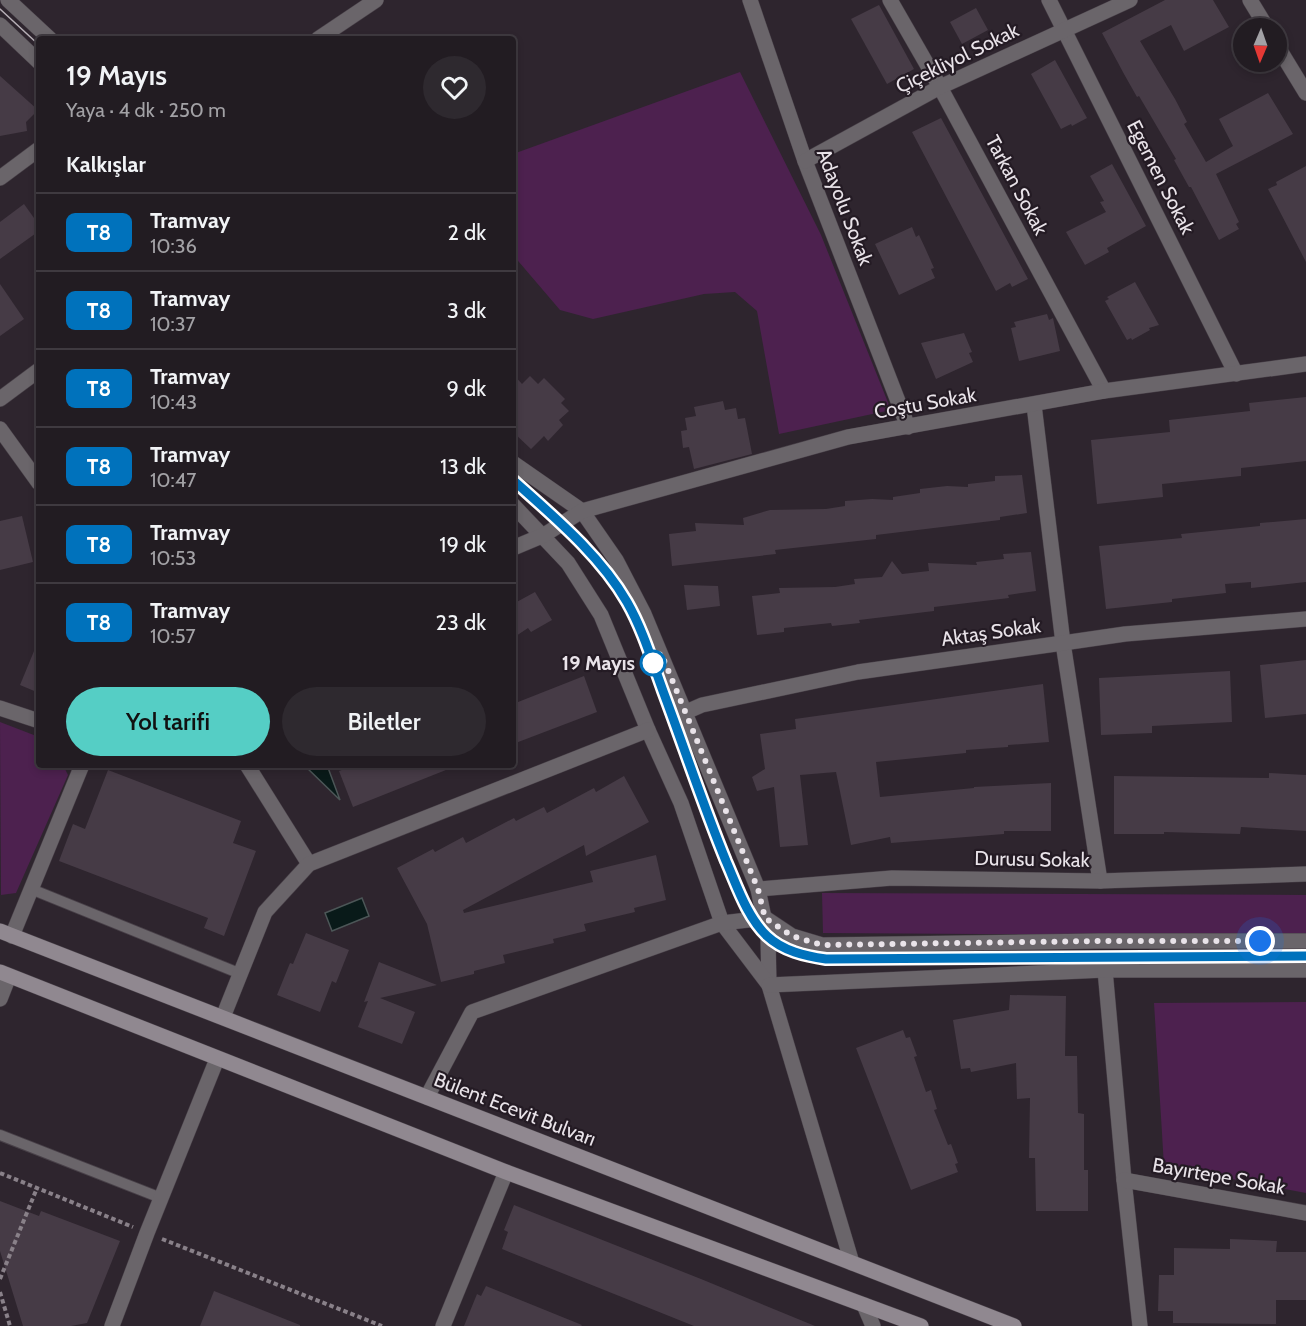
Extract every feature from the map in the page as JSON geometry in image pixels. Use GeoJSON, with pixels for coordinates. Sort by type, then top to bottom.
{"type":"FeatureCollection","features":[{"type":"Feature","properties":{"kind":"main road","name":"Bülent Ecevit Bulvarı"},"geometry":{"type":"LineString","coordinates":[[6,934],[1014,1326]]}},
{"type":"Feature","properties":{"kind":"main road"},"geometry":{"type":"LineString","coordinates":[[5,974],[506,1172],[921,1326]]}},
{"type":"Feature","properties":{"kind":"street"},"geometry":{"type":"LineString","coordinates":[[8,0],[47,36]]}},
{"type":"Feature","properties":{"kind":"street"},"geometry":{"type":"LineString","coordinates":[[322,36],[376,0]]}},
{"type":"Feature","properties":{"kind":"street","name":"Adayolu Sokak"},"geometry":{"type":"LineString","coordinates":[[750,0],[805,161],[908,427]]}},
{"type":"Feature","properties":{"kind":"street","name":"Tarkan Sokak"},"geometry":{"type":"LineString","coordinates":[[890,0],[940,87],[1104,391]]}},
{"type":"Feature","properties":{"kind":"street","name":"Egemen Sokak"},"geometry":{"type":"LineString","coordinates":[[1049,0],[1236,374]]}},
{"type":"Feature","properties":{"kind":"street","name":"Çiçekliyol Sokak"},"geometry":{"type":"LineString","coordinates":[[805,161],[940,87],[1130,0]]}},
{"type":"Feature","properties":{"kind":"street"},"geometry":{"type":"LineString","coordinates":[[1250,0],[1261,18]]}},
{"type":"Feature","properties":{"kind":"street"},"geometry":{"type":"LineString","coordinates":[[0,25],[36,59]]}},
{"type":"Feature","properties":{"kind":"street"},"geometry":{"type":"LineString","coordinates":[[1287,62],[1306,93]]}},
{"type":"Feature","properties":{"kind":"street"},"geometry":{"type":"LineString","coordinates":[[0,178],[36,151]]}},
{"type":"Feature","properties":{"kind":"street","name":"Coştu Sokak"},"geometry":{"type":"LineString","coordinates":[[516,547],[544,535],[582,511],[848,437],[1104,391],[1306,364]]}},
{"type":"Feature","properties":{"kind":"street"},"geometry":{"type":"LineString","coordinates":[[0,399],[36,372]]}},
{"type":"Feature","properties":{"kind":"street"},"geometry":{"type":"LineString","coordinates":[[1034,405],[1063,643],[1100,881]]}},
{"type":"Feature","properties":{"kind":"street"},"geometry":{"type":"LineString","coordinates":[[0,429],[36,479]]}},
{"type":"Feature","properties":{"kind":"street"},"geometry":{"type":"LineString","coordinates":[[516,465],[582,511],[616,560],[644,614],[686,712],[758,889],[768,937],[769,985],[852,1263]]}},
{"type":"Feature","properties":{"kind":"street"},"geometry":{"type":"LineString","coordinates":[[516,508],[568,563],[601,615],[681,803],[722,923],[769,985]]}},
{"type":"Feature","properties":{"kind":"street","name":"Aktaş Sokak"},"geometry":{"type":"LineString","coordinates":[[686,712],[702,705],[858,672],[1125,634],[1306,619]]}},
{"type":"Feature","properties":{"kind":"street"},"geometry":{"type":"LineString","coordinates":[[0,708],[36,720]]}},
{"type":"Feature","properties":{"kind":"street"},"geometry":{"type":"LineString","coordinates":[[223,1017],[265,912],[309,864],[648,730]]}},
{"type":"Feature","properties":{"kind":"street"},"geometry":{"type":"LineString","coordinates":[[6,934],[31,889],[81,768]]}},
{"type":"Feature","properties":{"kind":"street"},"geometry":{"type":"LineString","coordinates":[[249,768],[309,864]]}},
{"type":"Feature","properties":{"kind":"street","name":"Durusu Sokak"},"geometry":{"type":"LineString","coordinates":[[758,889],[892,878],[1100,881],[1306,874]]}},
{"type":"Feature","properties":{"kind":"street"},"geometry":{"type":"LineString","coordinates":[[427,1096],[472,1012],[722,923],[765,918],[792,936],[822,945],[1306,941]]}},
{"type":"Feature","properties":{"kind":"street"},"geometry":{"type":"LineString","coordinates":[[769,985],[1105,970],[1306,969]]}},
{"type":"Feature","properties":{"kind":"street"},"geometry":{"type":"LineString","coordinates":[[1105,970],[1140,1326]]}},
{"type":"Feature","properties":{"kind":"street"},"geometry":{"type":"LineString","coordinates":[[0,999],[5,974]]}},
{"type":"Feature","properties":{"kind":"street"},"geometry":{"type":"LineString","coordinates":[[112,1326],[217,1059]]}},
{"type":"Feature","properties":{"kind":"street"},"geometry":{"type":"LineString","coordinates":[[442,1326],[506,1172]]}},
{"type":"Feature","properties":{"kind":"street","name":"Bayırtepe Sokak"},"geometry":{"type":"LineString","coordinates":[[1124,1180],[1306,1213]]}},
{"type":"Feature","properties":{"kind":"street"},"geometry":{"type":"LineString","coordinates":[[864,1305],[873,1326]]}},
{"type":"Feature","properties":{"kind":"lane"},"geometry":{"type":"LineString","coordinates":[[31,889],[241,974]]}},
{"type":"Feature","properties":{"kind":"lane"},"geometry":{"type":"LineString","coordinates":[[0,1135],[161,1198]]}},
{"type":"Feature","properties":{"kind":"path"},"geometry":{"type":"LineString","coordinates":[[0,1173],[382,1326]]}},
{"type":"Feature","properties":{"kind":"path"},"geometry":{"type":"LineString","coordinates":[[0,1279],[37,1188]]}},
{"type":"Feature","properties":{"kind":"path"},"geometry":{"type":"LineString","coordinates":[[0,1292],[10,1326]]}},
{"type":"Feature","properties":{"kind":"shaded area"},"geometry":{"type":"Polygon","coordinates":[[[740,72],[821,235],[891,410],[779,434],[757,311],[735,292],[704,294],[593,319],[560,310],[516,259],[516,153],[740,72]]]}},
{"type":"Feature","properties":{"kind":"shaded area"},"geometry":{"type":"Polygon","coordinates":[[[0,722],[36,736],[36,768],[64,768],[68,775],[16,893],[1,895],[0,722]]]}},
{"type":"Feature","properties":{"kind":"shaded area"},"geometry":{"type":"Polygon","coordinates":[[[307,768],[328,768],[340,800],[307,768]]]}},
{"type":"Feature","properties":{"kind":"shaded area"},"geometry":{"type":"Polygon","coordinates":[[[822,893],[1306,895],[1306,936],[823,933],[822,893]]]}},
{"type":"Feature","properties":{"kind":"shaded area"},"geometry":{"type":"Polygon","coordinates":[[[362,898],[369,916],[332,931],[325,913],[362,898]]]}},
{"type":"Feature","properties":{"kind":"shaded area"},"geometry":{"type":"Polygon","coordinates":[[[1306,1002],[1306,1193],[1164,1166],[1154,1003],[1306,1002]]]}},
{"type":"Feature","properties":{"kind":"building"},"geometry":{"type":"Polygon","coordinates":[[[1165,0],[1213,0],[1229,27],[1184,51],[1171,25],[1140,41],[1175,99],[1187,122],[1184,124],[1206,162],[1233,146],[1219,119],[1268,93],[1293,134],[1216,174],[1239,222],[1236,224],[1239,229],[1219,240],[1174,160],[1176,159],[1139,96],[1137,97],[1102,33],[1165,0]]]}},
{"type":"Feature","properties":{"kind":"building"},"geometry":{"type":"Polygon","coordinates":[[[879,5],[914,69],[887,84],[851,19],[879,5]]]}},
{"type":"Feature","properties":{"kind":"building"},"geometry":{"type":"Polygon","coordinates":[[[976,8],[988,30],[962,44],[950,22],[976,8]]]}},
{"type":"Feature","properties":{"kind":"building"},"geometry":{"type":"Polygon","coordinates":[[[1055,60],[1087,118],[1061,129],[1031,74],[1055,60]]]}},
{"type":"Feature","properties":{"kind":"building"},"geometry":{"type":"Polygon","coordinates":[[[0,76],[36,108],[36,112],[26,122],[27,131],[0,136],[0,76]]]}},
{"type":"Feature","properties":{"kind":"building"},"geometry":{"type":"Polygon","coordinates":[[[941,118],[1028,279],[1012,287],[1010,283],[996,291],[912,132],[941,118]]]}},
{"type":"Feature","properties":{"kind":"building"},"geometry":{"type":"Polygon","coordinates":[[[1112,164],[1146,226],[1107,248],[1109,252],[1085,265],[1066,232],[1106,212],[1100,202],[1104,201],[1090,176],[1112,164]]]}},
{"type":"Feature","properties":{"kind":"building"},"geometry":{"type":"Polygon","coordinates":[[[1306,166],[1306,262],[1268,189],[1277,185],[1276,182],[1306,166]]]}},
{"type":"Feature","properties":{"kind":"building"},"geometry":{"type":"Polygon","coordinates":[[[24,204],[36,221],[36,233],[0,259],[0,222],[24,204]]]}},
{"type":"Feature","properties":{"kind":"building"},"geometry":{"type":"Polygon","coordinates":[[[912,227],[916,237],[919,235],[926,250],[934,268],[931,269],[935,278],[899,295],[875,244],[912,227]]]}},
{"type":"Feature","properties":{"kind":"building"},"geometry":{"type":"Polygon","coordinates":[[[1135,282],[1159,325],[1149,328],[1150,330],[1132,340],[1131,338],[1127,340],[1105,301],[1109,299],[1107,297],[1135,282]]]}},
{"type":"Feature","properties":{"kind":"building"},"geometry":{"type":"Polygon","coordinates":[[[0,284],[24,319],[0,336],[0,284]]]}},
{"type":"Feature","properties":{"kind":"building"},"geometry":{"type":"Polygon","coordinates":[[[1047,314],[1049,320],[1053,318],[1060,351],[1019,361],[1011,328],[1016,327],[1014,322],[1047,314]]]}},
{"type":"Feature","properties":{"kind":"building"},"geometry":{"type":"Polygon","coordinates":[[[964,333],[972,352],[969,353],[973,362],[936,379],[921,343],[964,333]]]}},
{"type":"Feature","properties":{"kind":"building"},"geometry":{"type":"Polygon","coordinates":[[[530,376],[538,384],[544,378],[565,399],[561,403],[569,411],[559,420],[563,425],[548,441],[544,436],[531,449],[516,435],[516,377],[522,384],[530,376]]]}},
{"type":"Feature","properties":{"kind":"building"},"geometry":{"type":"Polygon","coordinates":[[[1306,397],[1306,461],[1241,468],[1241,476],[1162,484],[1163,497],[1097,504],[1091,440],[1170,432],[1169,420],[1250,411],[1249,403],[1306,397]]]}},
{"type":"Feature","properties":{"kind":"building"},"geometry":{"type":"Polygon","coordinates":[[[723,401],[725,410],[736,408],[738,419],[745,418],[752,454],[694,469],[689,447],[683,448],[681,431],[687,430],[685,418],[696,416],[694,407],[723,401]]]}},
{"type":"Feature","properties":{"kind":"building"},"geometry":{"type":"Polygon","coordinates":[[[1022,475],[1027,513],[1000,517],[1000,520],[876,535],[876,539],[775,550],[776,554],[672,566],[669,534],[696,531],[695,523],[744,525],[743,518],[770,510],[826,509],[845,506],[845,501],[893,500],[893,497],[920,493],[920,489],[947,486],[968,487],[968,484],[995,481],[995,476],[1022,475]]]}},
{"type":"Feature","properties":{"kind":"building"},"geometry":{"type":"Polygon","coordinates":[[[22,516],[33,562],[0,570],[0,521],[22,516]]]}},
{"type":"Feature","properties":{"kind":"building"},"geometry":{"type":"Polygon","coordinates":[[[1306,519],[1306,582],[1251,588],[1251,582],[1225,584],[1226,593],[1106,609],[1099,546],[1182,538],[1181,534],[1306,519]]]}},
{"type":"Feature","properties":{"kind":"building"},"geometry":{"type":"Polygon","coordinates":[[[1031,552],[1036,591],[1008,595],[1009,598],[934,607],[934,611],[859,620],[860,623],[832,626],[831,623],[784,628],[784,632],[757,635],[752,596],[780,593],[779,588],[835,587],[855,584],[854,579],[882,577],[892,561],[902,574],[929,571],[928,563],[977,565],[976,562],[1004,559],[1003,554],[1031,552]]]}},
{"type":"Feature","properties":{"kind":"building"},"geometry":{"type":"Polygon","coordinates":[[[684,585],[718,586],[720,606],[687,610],[684,585]]]}},
{"type":"Feature","properties":{"kind":"building"},"geometry":{"type":"Polygon","coordinates":[[[535,592],[552,620],[531,632],[528,628],[516,636],[516,602],[535,592]]]}},
{"type":"Feature","properties":{"kind":"building"},"geometry":{"type":"Polygon","coordinates":[[[36,646],[36,692],[20,685],[36,646]]]}},
{"type":"Feature","properties":{"kind":"building"},"geometry":{"type":"Polygon","coordinates":[[[1306,660],[1306,714],[1265,718],[1260,665],[1306,660]]]}},
{"type":"Feature","properties":{"kind":"building"},"geometry":{"type":"Polygon","coordinates":[[[1230,671],[1232,722],[1152,726],[1152,733],[1101,735],[1099,678],[1230,671]]]}},
{"type":"Feature","properties":{"kind":"building"},"geometry":{"type":"Polygon","coordinates":[[[584,676],[597,712],[516,743],[516,703],[584,676]]]}},
{"type":"Feature","properties":{"kind":"building"},"geometry":{"type":"Polygon","coordinates":[[[1043,684],[1049,742],[876,762],[880,797],[974,787],[1051,783],[1051,831],[1004,831],[1004,834],[891,843],[890,837],[851,845],[836,772],[800,775],[808,845],[780,847],[774,787],[757,791],[752,777],[765,769],[760,734],[796,729],[795,719],[1043,684]]]}},
{"type":"Feature","properties":{"kind":"building"},"geometry":{"type":"Polygon","coordinates":[[[347,768],[451,768],[353,807],[339,771],[347,768]]]}},
{"type":"Feature","properties":{"kind":"building"},"geometry":{"type":"Polygon","coordinates":[[[108,770],[241,821],[233,843],[256,851],[224,936],[204,928],[208,918],[59,861],[73,824],[85,829],[108,770]]]}},
{"type":"Feature","properties":{"kind":"building"},"geometry":{"type":"Polygon","coordinates":[[[1269,773],[1306,775],[1306,831],[1241,827],[1240,834],[1164,832],[1164,834],[1114,834],[1114,776],[1269,778],[1269,773]]]}},
{"type":"Feature","properties":{"kind":"building"},"geometry":{"type":"Polygon","coordinates":[[[624,776],[649,822],[586,856],[584,845],[463,910],[464,913],[593,882],[590,871],[656,855],[666,900],[634,908],[635,912],[584,924],[586,931],[553,939],[554,943],[503,955],[505,963],[441,982],[427,924],[397,868],[433,849],[435,852],[463,837],[466,843],[514,818],[516,821],[544,807],[547,813],[594,788],[596,792],[624,776]]]}},
{"type":"Feature","properties":{"kind":"building"},"geometry":{"type":"Polygon","coordinates":[[[306,933],[349,950],[336,983],[332,981],[320,1012],[277,995],[306,933]]]}},
{"type":"Feature","properties":{"kind":"building"},"geometry":{"type":"Polygon","coordinates":[[[379,962],[437,985],[380,998],[415,1012],[402,1044],[358,1027],[368,1001],[364,1002],[379,962]]]}},
{"type":"Feature","properties":{"kind":"building"},"geometry":{"type":"Polygon","coordinates":[[[1010,995],[1066,996],[1065,1056],[1077,1056],[1078,1113],[1084,1114],[1084,1170],[1088,1170],[1088,1211],[1036,1211],[1035,1158],[1029,1158],[1030,1098],[1017,1099],[1016,1063],[971,1072],[970,1068],[961,1069],[953,1020],[1009,1010],[1010,995]]]}},
{"type":"Feature","properties":{"kind":"building"},"geometry":{"type":"Polygon","coordinates":[[[903,1030],[906,1038],[910,1037],[926,1092],[931,1090],[937,1109],[934,1110],[958,1163],[955,1164],[958,1172],[911,1190],[856,1048],[903,1030]]]}},
{"type":"Feature","properties":{"kind":"building"},"geometry":{"type":"Polygon","coordinates":[[[0,1201],[39,1216],[41,1211],[120,1241],[87,1323],[71,1326],[23,1326],[0,1251],[0,1201]]]}},
{"type":"Feature","properties":{"kind":"building"},"geometry":{"type":"Polygon","coordinates":[[[514,1205],[815,1326],[694,1326],[502,1249],[508,1232],[504,1230],[514,1205]]]}},
{"type":"Feature","properties":{"kind":"building"},"geometry":{"type":"Polygon","coordinates":[[[1230,1239],[1277,1241],[1276,1252],[1306,1252],[1306,1300],[1276,1300],[1276,1324],[1173,1323],[1173,1311],[1158,1311],[1159,1275],[1174,1275],[1174,1248],[1230,1249],[1230,1239]]]}},
{"type":"Feature","properties":{"kind":"building"},"geometry":{"type":"Polygon","coordinates":[[[486,1286],[582,1325],[464,1326],[477,1294],[481,1296],[486,1286]]]}},
{"type":"Feature","properties":{"kind":"building"},"geometry":{"type":"Polygon","coordinates":[[[214,1291],[300,1325],[300,1326],[200,1326],[214,1291]]]}},
{"type":"Feature","properties":{"kind":"tram line"},"geometry":{"type":"LineString","coordinates":[[0,9],[36,42]]}},
{"type":"Feature","properties":{"kind":"tram line"},"geometry":{"type":"LineString","coordinates":[[516,483],[590,552],[627,602],[647,646],[709,819],[739,891],[754,920],[780,946],[826,959],[1306,956]]}},
{"type":"Feature","properties":{"kind":"tram line","name":"T8"},"geometry":{"type":"LineString","coordinates":[[516,483],[561,523],[612,579],[628,604],[646,643],[721,848],[741,896],[754,920],[768,937],[791,951],[826,959],[1306,956]]}},
{"type":"Feature","properties":{"kind":"place","name":"19 Mayıs"},"geometry":{"type":"Point","coordinates":[653,663]}},
{"type":"Feature","properties":{"kind":"route"},"geometry":{"type":"LineString","coordinates":[[653,663],[661,653],[758,889],[765,918],[792,936],[822,945],[1260,941]]}}]}
